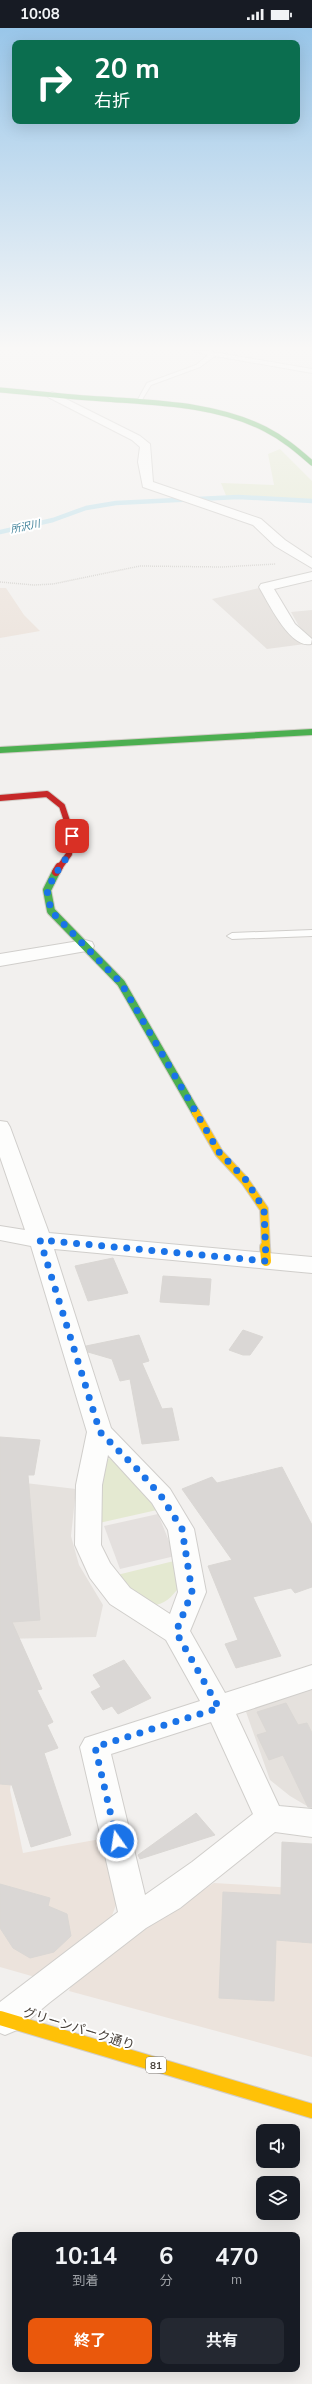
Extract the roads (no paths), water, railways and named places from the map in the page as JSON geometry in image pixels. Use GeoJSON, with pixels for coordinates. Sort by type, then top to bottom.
{"type":"FeatureCollection","features":[{"type":"Feature","properties":{"kind":"street"},"geometry":{"type":"LineString","coordinates":[[144,461],[146,484],[258,522],[280,543],[309,563]]}},
{"type":"Feature","properties":{"kind":"street"},"geometry":{"type":"LineString","coordinates":[[306,641],[290,627],[266,587],[312,576]]}},
{"type":"Feature","properties":{"kind":"street"},"geometry":{"type":"LineString","coordinates":[[0,750],[312,732]]}},
{"type":"Feature","properties":{"kind":"street"},"geometry":{"type":"LineString","coordinates":[[0,798],[47,794],[62,806],[72,836],[69,854],[47,890],[51,911],[121,983],[219,1152],[246,1180],[264,1209],[266,1261]]}},
{"type":"Feature","properties":{"kind":"street"},"geometry":{"type":"LineString","coordinates":[[0,960],[85,946]]}},
{"type":"Feature","properties":{"kind":"street"},"geometry":{"type":"LineString","coordinates":[[0,1127],[40,1240],[100,1432],[138,1470],[161,1496],[182,1529],[192,1592],[176,1632]]}},
{"type":"Feature","properties":{"kind":"street"},"geometry":{"type":"LineString","coordinates":[[0,1233],[40,1240],[312,1265]]}},
{"type":"Feature","properties":{"kind":"street"},"geometry":{"type":"LineString","coordinates":[[100,1432],[89,1485],[88,1544],[100,1570],[120,1596],[176,1632],[219,1708],[270,1818]]}},
{"type":"Feature","properties":{"kind":"street"},"geometry":{"type":"LineString","coordinates":[[135,1918],[95,1747],[312,1678]]}},
{"type":"Feature","properties":{"kind":"street"},"geometry":{"type":"LineString","coordinates":[[2,2019],[135,1918],[169,1898],[270,1818],[312,1823]]}},
{"type":"Feature","properties":{"kind":"street","name":"グリーンパーク通り"},"geometry":{"type":"LineString","coordinates":[[2,2019],[312,2111]]}},
{"type":"Feature","properties":{"kind":"lane"},"geometry":{"type":"LineString","coordinates":[[232,936],[312,934]]}},
{"type":"Feature","properties":{"kind":"waterway","name":"所沢川"},"geometry":{"type":"LineString","coordinates":[[0,532],[53,520],[86,508],[116,503],[238,497],[312,501]]}}]}
